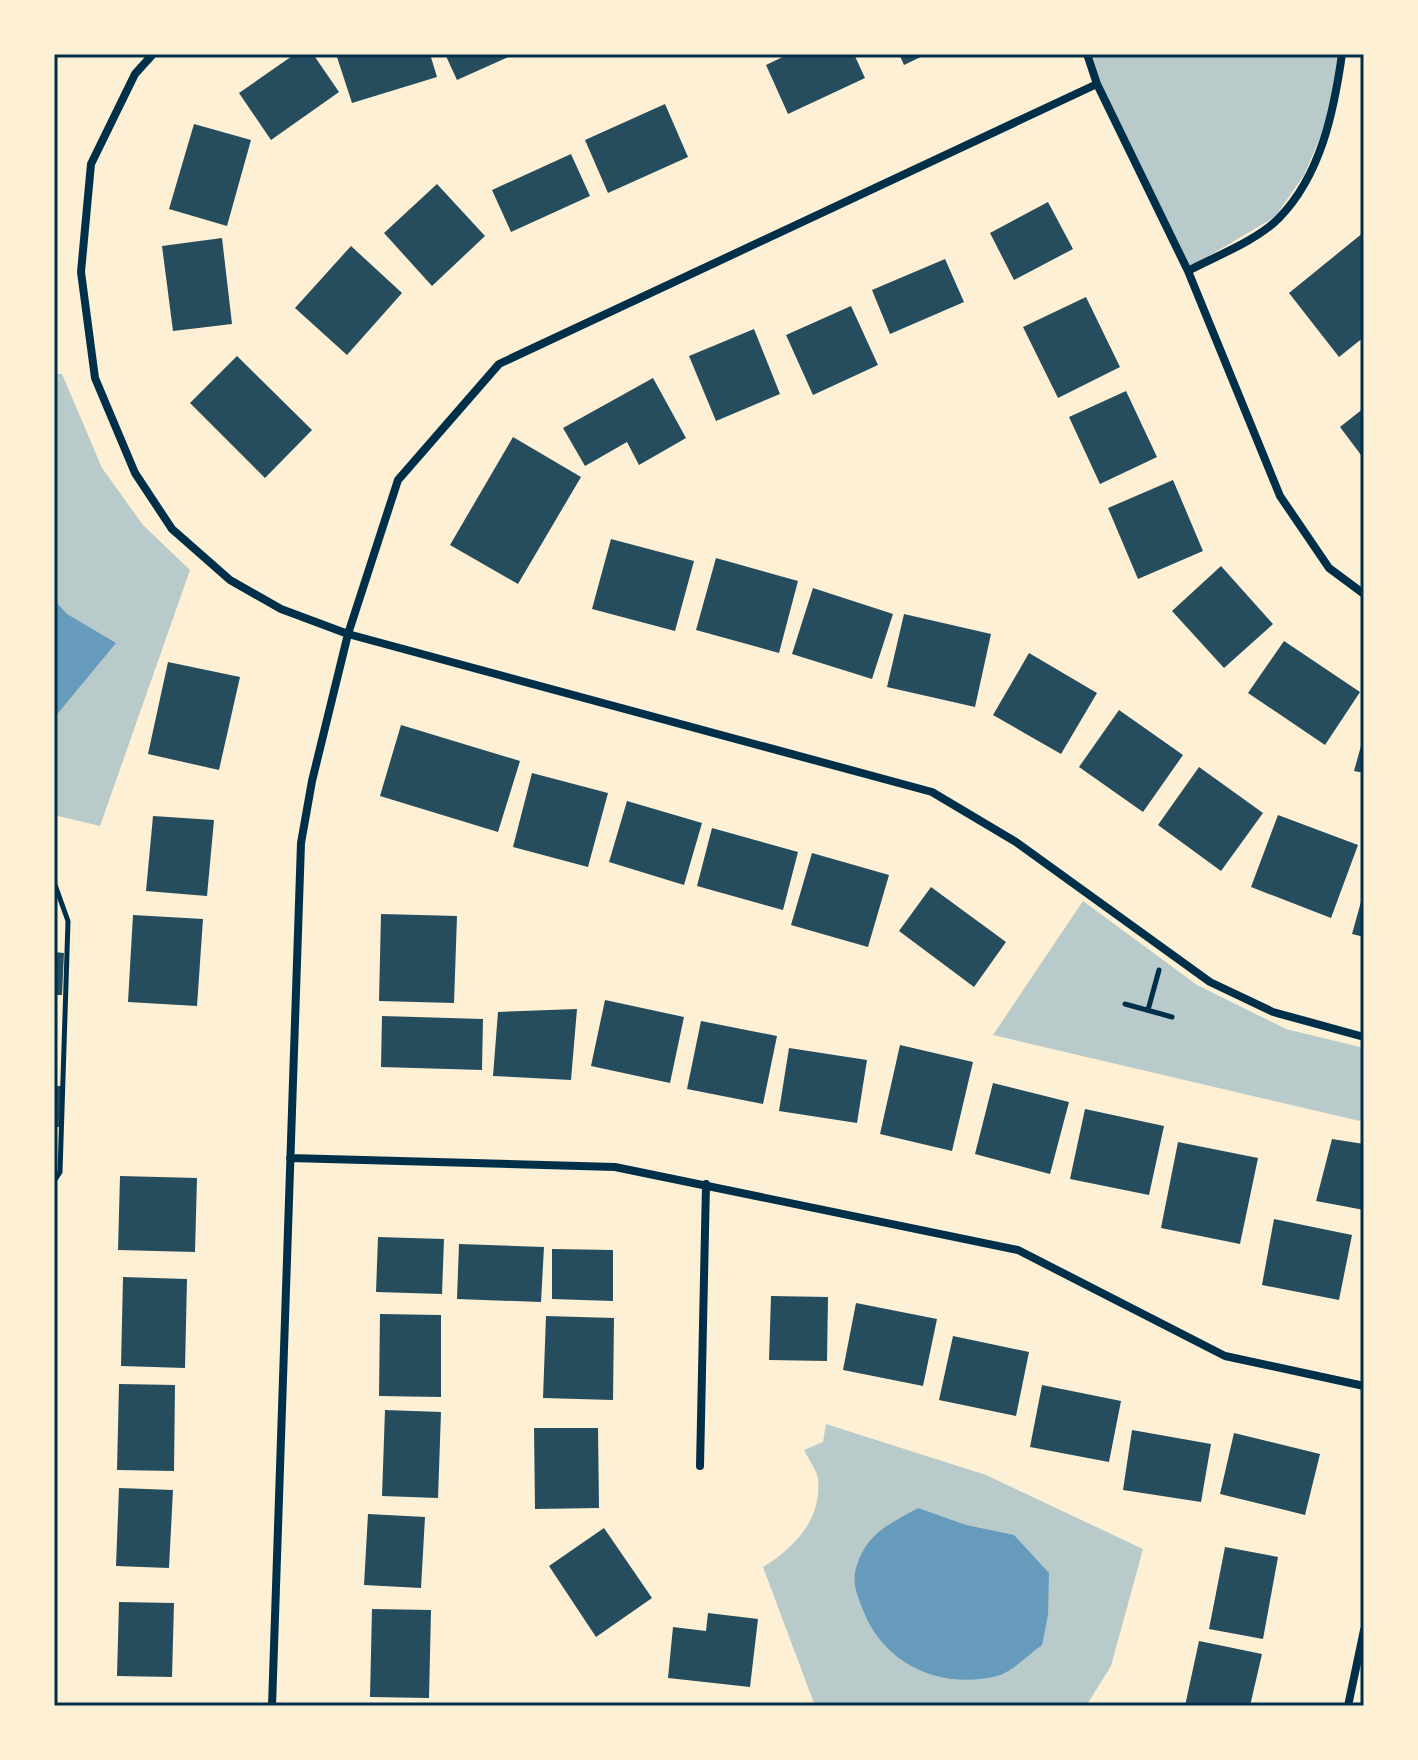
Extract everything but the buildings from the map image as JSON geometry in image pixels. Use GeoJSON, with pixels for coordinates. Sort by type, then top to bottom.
{"type":"FeatureCollection","features":[{"type":"Feature","properties":{"kind":"street"},"geometry":{"type":"LineString","coordinates":[[153,54],[135,74],[91,164],[81,272],[95,378],[135,473],[172,529],[230,580],[281,609],[348,634],[932,792],[1016,842],[1210,982],[1273,1012],[1364,1037]]}},
{"type":"Feature","properties":{"kind":"street"},"geometry":{"type":"LineString","coordinates":[[1087,54],[1097,84],[1188,271],[1280,496],[1329,568],[1364,594]]}},
{"type":"Feature","properties":{"kind":"street"},"geometry":{"type":"LineString","coordinates":[[1188,271],[1278,219],[1307,176],[1333,119],[1342,54]]}},
{"type":"Feature","properties":{"kind":"street"},"geometry":{"type":"LineString","coordinates":[[272,1706],[301,843],[312,781],[348,634],[398,480],[499,364],[1097,84]]}},
{"type":"Feature","properties":{"kind":"street"},"geometry":{"type":"LineString","coordinates":[[290,1158],[615,1167],[1018,1250],[1225,1356],[1364,1386]]}},
{"type":"Feature","properties":{"kind":"street"},"geometry":{"type":"LineString","coordinates":[[700,1466],[706,1184]]}},
{"type":"Feature","properties":{"kind":"street"},"geometry":{"type":"LineString","coordinates":[[1348,1706],[1364,1630]]}},
{"type":"Feature","properties":{"kind":"path"},"geometry":{"type":"LineString","coordinates":[[54,882],[68,921],[64,1105],[60,1172],[54,1181]]}},
{"type":"Feature","properties":{"kind":"path"},"geometry":{"type":"LineString","coordinates":[[1148,1010],[1165,949]]}},
{"type":"Feature","properties":{"kind":"path"},"geometry":{"type":"LineString","coordinates":[[1125,1004],[1172,1017]]}},
{"type":"Feature","properties":{"kind":"shaded area"},"geometry":{"type":"Polygon","coordinates":[[[1091,54],[1338,54],[1329,117],[1304,175],[1275,217],[1190,267],[1100,83],[1091,54]]]}},
{"type":"Feature","properties":{"kind":"shaded area"},"geometry":{"type":"Polygon","coordinates":[[[54,374],[62,374],[102,468],[143,525],[190,570],[100,826],[54,815],[54,374]]]}},
{"type":"Feature","properties":{"kind":"shaded area"},"geometry":{"type":"Polygon","coordinates":[[[1083,901],[1197,985],[1286,1029],[1364,1048],[1364,1122],[993,1035],[1083,901]]]}},
{"type":"Feature","properties":{"kind":"shaded area"},"geometry":{"type":"Polygon","coordinates":[[[826,1424],[986,1475],[1143,1549],[1111,1666],[1086,1706],[815,1706],[763,1567],[795,1542],[811,1520],[818,1494],[818,1479],[804,1450],[823,1442],[826,1424]]]}},
{"type":"Feature","properties":{"kind":"water"},"geometry":{"type":"Polygon","coordinates":[[[54,600],[67,614],[116,643],[54,718],[54,600]]]}},
{"type":"Feature","properties":{"kind":"water"},"geometry":{"type":"Polygon","coordinates":[[[918,1508],[966,1525],[1014,1535],[1049,1573],[1048,1615],[1042,1645],[1003,1674],[976,1679],[936,1676],[900,1659],[872,1629],[856,1588],[858,1561],[872,1538],[918,1508]]]}}]}
